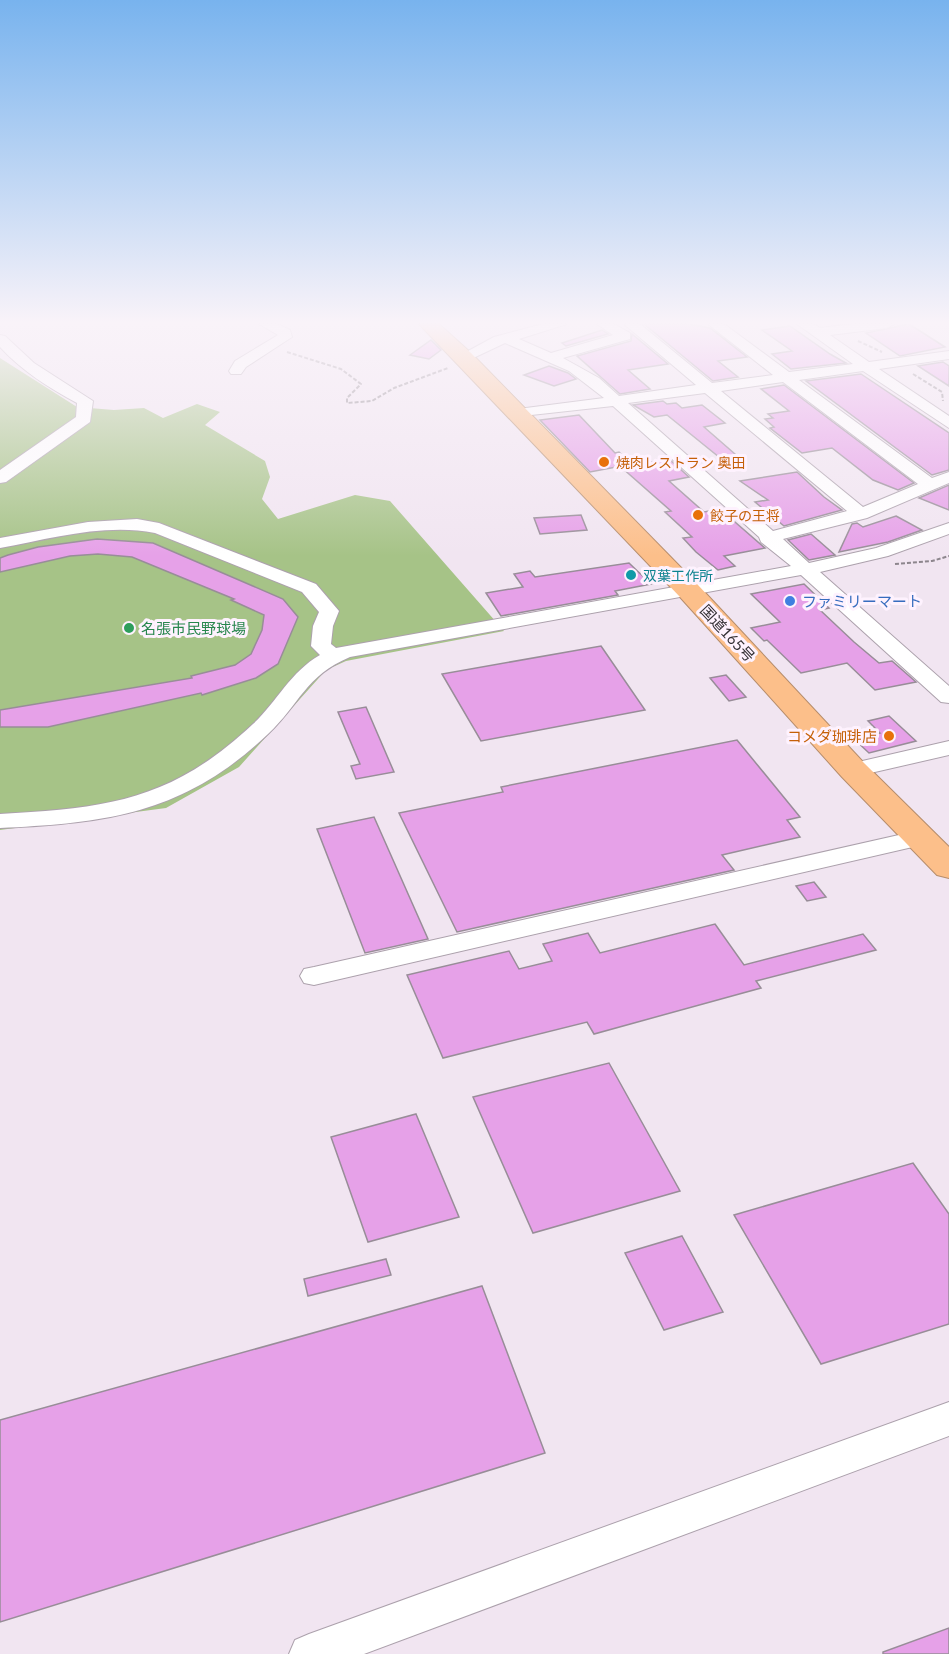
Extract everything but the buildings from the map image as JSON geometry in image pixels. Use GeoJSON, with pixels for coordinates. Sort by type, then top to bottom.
{"type":"FeatureCollection","features":[{"type":"Feature","properties":{"kind":"highway","name":"国道165号"},"geometry":{"type":"LineString","coordinates":[[506,401],[689,591],[853,770],[949,867]]}},
{"type":"Feature","properties":{"kind":"street"},"geometry":{"type":"LineString","coordinates":[[0,478],[84,419],[85,401]]}},
{"type":"Feature","properties":{"kind":"street"},"geometry":{"type":"LineString","coordinates":[[518,414],[615,401]]}},
{"type":"Feature","properties":{"kind":"street"},"geometry":{"type":"LineString","coordinates":[[616,401],[767,538],[807,569],[949,697]]}},
{"type":"Feature","properties":{"kind":"street"},"geometry":{"type":"LineString","coordinates":[[725,401],[861,514]]}},
{"type":"Feature","properties":{"kind":"street"},"geometry":{"type":"LineString","coordinates":[[817,401],[930,485]]}},
{"type":"Feature","properties":{"kind":"street"},"geometry":{"type":"LineString","coordinates":[[918,401],[949,423]]}},
{"type":"Feature","properties":{"kind":"street"},"geometry":{"type":"LineString","coordinates":[[767,538],[861,514],[949,477]]}},
{"type":"Feature","properties":{"kind":"street"},"geometry":{"type":"LineString","coordinates":[[0,543],[41,534],[114,525],[137,524],[173,532],[309,588],[329,611],[322,626],[321,646],[333,656]]}},
{"type":"Feature","properties":{"kind":"street"},"geometry":{"type":"LineString","coordinates":[[0,821],[109,812],[156,798],[173,790],[206,771],[246,742],[265,724],[305,673],[333,656],[378,644],[807,569],[882,552],[949,528]]}},
{"type":"Feature","properties":{"kind":"street"},"geometry":{"type":"LineString","coordinates":[[853,770],[949,748]]}},
{"type":"Feature","properties":{"kind":"street"},"geometry":{"type":"LineString","coordinates":[[314,976],[921,838]]}},
{"type":"Feature","properties":{"kind":"street"},"geometry":{"type":"LineString","coordinates":[[309,1654],[949,1419]]}},
{"type":"Feature","properties":{"kind":"path"},"geometry":{"type":"LineString","coordinates":[[347,401],[347,404],[370,401]]}},
{"type":"Feature","properties":{"kind":"path"},"geometry":{"type":"LineString","coordinates":[[894,564],[932,561],[949,556]]}},
{"type":"Feature","properties":{"kind":"green space"},"geometry":{"type":"Polygon","coordinates":[[[0,401],[68,401],[77,407],[114,410],[144,408],[163,418],[197,404],[220,412],[205,425],[265,461],[270,477],[262,499],[278,519],[355,495],[390,501],[504,631],[346,661],[326,670],[239,767],[166,808],[0,830],[0,401]]]}},
{"type":"Feature","properties":{"kind":"place","name":"焼肉レストラン 奥田"},"geometry":{"type":"Point","coordinates":[604,462]}},
{"type":"Feature","properties":{"kind":"place","name":"餃子の王将"},"geometry":{"type":"Point","coordinates":[698,515]}},
{"type":"Feature","properties":{"kind":"place","name":"双葉工作所"},"geometry":{"type":"Point","coordinates":[631,575]}},
{"type":"Feature","properties":{"kind":"place","name":"ファミリーマート"},"geometry":{"type":"Point","coordinates":[790,601]}},
{"type":"Feature","properties":{"kind":"place","name":"名張市民野球場"},"geometry":{"type":"Point","coordinates":[129,628]}},
{"type":"Feature","properties":{"kind":"place","name":"コメダ珈琲店"},"geometry":{"type":"Point","coordinates":[889,736]}}]}
